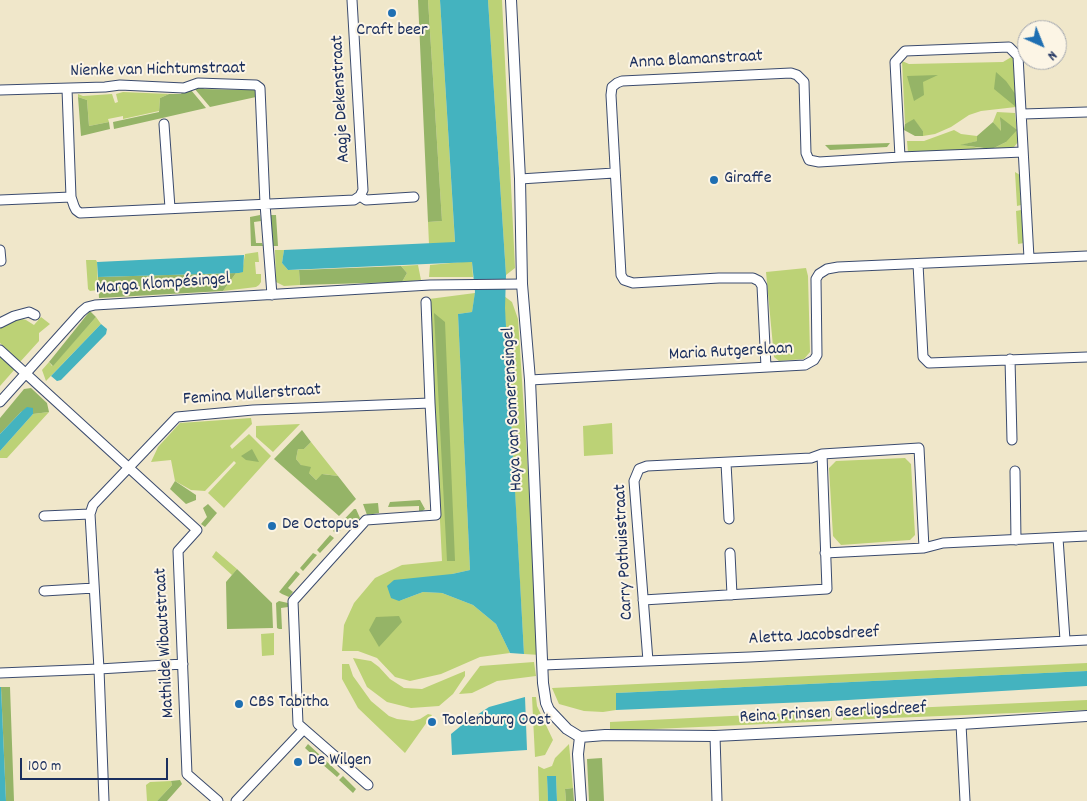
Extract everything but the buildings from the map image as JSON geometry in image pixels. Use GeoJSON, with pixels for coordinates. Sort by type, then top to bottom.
{"type":"FeatureCollection","features":[{"type":"Feature","properties":{"kind":"street","name":"Aagje Dekenstraat"},"geometry":{"type":"LineString","coordinates":[[352,0],[363,190],[360,196]]}},
{"type":"Feature","properties":{"kind":"street","name":"Haya van Somerensingel"},"geometry":{"type":"LineString","coordinates":[[511,0],[520,178],[522,284],[530,380],[546,702],[549,710],[567,729],[580,737]]}},
{"type":"Feature","properties":{"kind":"street"},"geometry":{"type":"LineString","coordinates":[[1023,152],[900,157],[895,62],[905,51],[1009,47],[1018,56],[1023,114],[1023,152],[1029,258]]}},
{"type":"Feature","properties":{"kind":"street","name":"Anna Blamanstraat"},"geometry":{"type":"LineString","coordinates":[[766,367],[762,286],[759,281],[753,278],[632,283],[624,280],[620,271],[614,173],[612,88],[622,81],[791,73],[797,75],[804,82],[806,153],[809,160],[819,162],[900,157]]}},
{"type":"Feature","properties":{"kind":"street","name":"Nienke van Hichtumstraat"},"geometry":{"type":"LineString","coordinates":[[0,90],[104,87],[120,84],[184,88],[198,83],[256,85],[260,88],[261,92],[265,204]]}},
{"type":"Feature","properties":{"kind":"street"},"geometry":{"type":"LineString","coordinates":[[67,88],[71,197],[76,210],[80,213],[354,200],[360,196],[366,200],[414,197]]}},
{"type":"Feature","properties":{"kind":"street"},"geometry":{"type":"LineString","coordinates":[[1023,114],[1087,112]]}},
{"type":"Feature","properties":{"kind":"street"},"geometry":{"type":"LineString","coordinates":[[164,124],[170,208]]}},
{"type":"Feature","properties":{"kind":"street"},"geometry":{"type":"LineString","coordinates":[[520,178],[614,173]]}},
{"type":"Feature","properties":{"kind":"street"},"geometry":{"type":"LineString","coordinates":[[0,200],[71,197]]}},
{"type":"Feature","properties":{"kind":"street"},"geometry":{"type":"LineString","coordinates":[[265,204],[272,294]]}},
{"type":"Feature","properties":{"kind":"street"},"geometry":{"type":"LineString","coordinates":[[0,250],[1,261]]}},
{"type":"Feature","properties":{"kind":"street","name":"Maria Rutgerslaan"},"geometry":{"type":"LineString","coordinates":[[530,380],[810,364],[816,358],[816,279],[819,274],[827,269],[1087,256]]}},
{"type":"Feature","properties":{"kind":"street"},"geometry":{"type":"LineString","coordinates":[[918,264],[923,357],[928,363],[1087,357]]}},
{"type":"Feature","properties":{"kind":"street","name":"Marga Klompésingel"},"geometry":{"type":"LineString","coordinates":[[0,402],[87,307],[430,285],[522,284]]}},
{"type":"Feature","properties":{"kind":"street"},"geometry":{"type":"LineString","coordinates":[[368,785],[298,724],[293,601],[366,520],[436,515],[426,302]]}},
{"type":"Feature","properties":{"kind":"street"},"geometry":{"type":"LineString","coordinates":[[0,323],[14,316],[29,312],[35,316]]}},
{"type":"Feature","properties":{"kind":"street"},"geometry":{"type":"LineString","coordinates":[[0,350],[25,373]]}},
{"type":"Feature","properties":{"kind":"street"},"geometry":{"type":"LineString","coordinates":[[1010,360],[1012,440]]}},
{"type":"Feature","properties":{"kind":"street","name":"Mathilde Wibautstraat"},"geometry":{"type":"LineString","coordinates":[[25,373],[197,530],[178,551],[187,774],[218,801]]}},
{"type":"Feature","properties":{"kind":"street","name":"Femina Mullerstraat"},"geometry":{"type":"LineString","coordinates":[[90,514],[93,505],[177,417],[253,410],[430,403]]}},
{"type":"Feature","properties":{"kind":"street","name":"Carry Pothuisstraat"},"geometry":{"type":"LineString","coordinates":[[648,660],[634,481],[639,469],[648,466],[811,458],[822,454],[919,448],[924,548]]}},
{"type":"Feature","properties":{"kind":"street"},"geometry":{"type":"LineString","coordinates":[[643,600],[827,589],[822,454]]}},
{"type":"Feature","properties":{"kind":"street"},"geometry":{"type":"LineString","coordinates":[[726,463],[729,519]]}},
{"type":"Feature","properties":{"kind":"street"},"geometry":{"type":"LineString","coordinates":[[1015,471],[1016,540]]}},
{"type":"Feature","properties":{"kind":"street"},"geometry":{"type":"LineString","coordinates":[[44,516],[90,514],[104,801]]}},
{"type":"Feature","properties":{"kind":"street"},"geometry":{"type":"LineString","coordinates":[[825,553],[924,548],[943,543],[1087,536]]}},
{"type":"Feature","properties":{"kind":"street"},"geometry":{"type":"LineString","coordinates":[[1058,538],[1065,640]]}},
{"type":"Feature","properties":{"kind":"street"},"geometry":{"type":"LineString","coordinates":[[730,553],[732,595]]}},
{"type":"Feature","properties":{"kind":"street"},"geometry":{"type":"LineString","coordinates":[[44,591],[94,588]]}},
{"type":"Feature","properties":{"kind":"street","name":"Aletta Jacobsdreef"},"geometry":{"type":"LineString","coordinates":[[543,665],[1087,640]]}},
{"type":"Feature","properties":{"kind":"street"},"geometry":{"type":"LineString","coordinates":[[0,673],[183,664]]}},
{"type":"Feature","properties":{"kind":"street","name":"Reina Prinsen Geerligsdreef"},"geometry":{"type":"LineString","coordinates":[[580,737],[605,735],[715,736],[1087,716]]}},
{"type":"Feature","properties":{"kind":"street"},"geometry":{"type":"LineString","coordinates":[[961,724],[965,801]]}},
{"type":"Feature","properties":{"kind":"street"},"geometry":{"type":"LineString","coordinates":[[236,801],[304,729]]}},
{"type":"Feature","properties":{"kind":"street"},"geometry":{"type":"LineString","coordinates":[[715,736],[717,801]]}},
{"type":"Feature","properties":{"kind":"street"},"geometry":{"type":"LineString","coordinates":[[580,737],[578,754],[581,801]]}},
{"type":"Feature","properties":{"kind":"green space"},"geometry":{"type":"Polygon","coordinates":[[[418,0],[428,0],[442,221],[428,222],[418,0]]]}},
{"type":"Feature","properties":{"kind":"green space"},"geometry":{"type":"Polygon","coordinates":[[[428,0],[440,0],[455,243],[429,244],[428,222],[442,221],[428,0]]]}},
{"type":"Feature","properties":{"kind":"green space"},"geometry":{"type":"Polygon","coordinates":[[[488,0],[502,0],[515,268],[506,275],[488,0]]]}},
{"type":"Feature","properties":{"kind":"green space"},"geometry":{"type":"Polygon","coordinates":[[[1013,56],[1016,107],[981,111],[969,115],[951,127],[935,134],[923,136],[923,131],[914,120],[905,124],[902,61],[909,64],[1003,62],[1013,56]]]}},
{"type":"Feature","properties":{"kind":"green space"},"geometry":{"type":"Polygon","coordinates":[[[996,72],[1006,81],[1016,95],[1016,107],[994,89],[996,72]]]}},
{"type":"Feature","properties":{"kind":"green space"},"geometry":{"type":"Polygon","coordinates":[[[938,75],[923,82],[924,95],[914,101],[907,76],[938,75]]]}},
{"type":"Feature","properties":{"kind":"green space"},"geometry":{"type":"Polygon","coordinates":[[[202,86],[204,89],[244,90],[252,88],[256,92],[256,97],[210,107],[194,88],[202,86]]]}},
{"type":"Feature","properties":{"kind":"green space"},"geometry":{"type":"Polygon","coordinates":[[[191,90],[206,108],[114,129],[113,122],[159,112],[160,98],[169,94],[181,94],[183,91],[191,90]]]}},
{"type":"Feature","properties":{"kind":"green space"},"geometry":{"type":"Polygon","coordinates":[[[123,92],[169,94],[160,98],[159,111],[123,119],[123,116],[108,119],[109,122],[89,126],[87,100],[78,97],[78,94],[83,96],[112,94],[115,103],[118,102],[116,94],[123,92]]]}},
{"type":"Feature","properties":{"kind":"green space"},"geometry":{"type":"Polygon","coordinates":[[[78,97],[87,100],[89,126],[109,122],[110,129],[81,136],[78,97]]]}},
{"type":"Feature","properties":{"kind":"green space"},"geometry":{"type":"Polygon","coordinates":[[[997,112],[1015,113],[1018,142],[1014,147],[992,149],[1006,142],[1000,118],[1001,132],[993,122],[997,112]]]}},
{"type":"Feature","properties":{"kind":"green space"},"geometry":{"type":"Polygon","coordinates":[[[1000,117],[1017,130],[1006,142],[992,149],[960,145],[977,141],[977,136],[993,122],[1001,131],[1000,117]]]}},
{"type":"Feature","properties":{"kind":"green space"},"geometry":{"type":"Polygon","coordinates":[[[914,119],[923,131],[923,136],[915,136],[904,130],[905,124],[914,119]]]}},
{"type":"Feature","properties":{"kind":"green space"},"geometry":{"type":"Polygon","coordinates":[[[954,130],[961,134],[977,136],[977,141],[962,145],[986,149],[908,153],[907,141],[924,141],[954,130]]]}},
{"type":"Feature","properties":{"kind":"green space"},"geometry":{"type":"Polygon","coordinates":[[[890,143],[887,147],[830,150],[825,145],[890,143]]]}},
{"type":"Feature","properties":{"kind":"green space"},"geometry":{"type":"Polygon","coordinates":[[[1015,172],[1020,175],[1021,205],[1017,206],[1015,172]]]}},
{"type":"Feature","properties":{"kind":"green space"},"geometry":{"type":"Polygon","coordinates":[[[1021,210],[1024,243],[1018,244],[1016,211],[1021,210]]]}},
{"type":"Feature","properties":{"kind":"green space"},"geometry":{"type":"Polygon","coordinates":[[[260,215],[261,221],[254,222],[256,243],[262,243],[263,246],[251,246],[250,217],[260,215]]]}},
{"type":"Feature","properties":{"kind":"green space"},"geometry":{"type":"Polygon","coordinates":[[[270,215],[276,215],[278,246],[272,246],[270,215]]]}},
{"type":"Feature","properties":{"kind":"green space"},"geometry":{"type":"Polygon","coordinates":[[[275,250],[284,250],[282,263],[288,270],[299,270],[300,285],[284,286],[276,282],[275,250]]]}},
{"type":"Feature","properties":{"kind":"green space"},"geometry":{"type":"Polygon","coordinates":[[[258,252],[259,262],[255,262],[256,274],[261,274],[259,285],[223,291],[236,273],[242,272],[245,254],[258,252]]]}},
{"type":"Feature","properties":{"kind":"green space"},"geometry":{"type":"Polygon","coordinates":[[[86,260],[96,260],[97,262],[98,290],[90,291],[88,289],[86,260]]]}},
{"type":"Feature","properties":{"kind":"green space"},"geometry":{"type":"Polygon","coordinates":[[[472,261],[473,277],[429,277],[430,265],[472,261]]]}},
{"type":"Feature","properties":{"kind":"green space"},"geometry":{"type":"Polygon","coordinates":[[[418,265],[421,280],[402,282],[407,273],[401,266],[418,265]]]}},
{"type":"Feature","properties":{"kind":"green space"},"geometry":{"type":"Polygon","coordinates":[[[401,266],[407,273],[402,282],[300,285],[299,270],[401,266]]]}},
{"type":"Feature","properties":{"kind":"green space"},"geometry":{"type":"Polygon","coordinates":[[[806,268],[808,276],[810,352],[804,359],[779,361],[774,357],[766,272],[806,268]]]}},
{"type":"Feature","properties":{"kind":"green space"},"geometry":{"type":"Polygon","coordinates":[[[236,273],[223,291],[99,298],[98,277],[236,273]]]}},
{"type":"Feature","properties":{"kind":"green space"},"geometry":{"type":"Polygon","coordinates":[[[475,293],[472,312],[458,314],[470,570],[452,574],[399,601],[423,592],[442,593],[473,605],[496,624],[510,653],[480,657],[441,674],[410,681],[395,677],[377,658],[358,651],[342,651],[344,625],[354,603],[375,578],[402,565],[442,561],[429,299],[475,293]]]}},
{"type":"Feature","properties":{"kind":"green space"},"geometry":{"type":"Polygon","coordinates":[[[504,296],[512,302],[518,319],[540,655],[524,654],[504,296]]]}},
{"type":"Feature","properties":{"kind":"green space"},"geometry":{"type":"Polygon","coordinates":[[[90,311],[96,317],[53,366],[49,362],[90,311]]]}},
{"type":"Feature","properties":{"kind":"green space"},"geometry":{"type":"Polygon","coordinates":[[[434,313],[445,322],[455,561],[447,561],[434,313]]]}},
{"type":"Feature","properties":{"kind":"green space"},"geometry":{"type":"Polygon","coordinates":[[[41,317],[50,324],[39,333],[39,341],[20,362],[0,343],[0,328],[19,318],[34,325],[41,317]]]}},
{"type":"Feature","properties":{"kind":"green space"},"geometry":{"type":"Polygon","coordinates":[[[96,317],[101,324],[46,381],[42,370],[49,362],[52,366],[96,317]]]}},
{"type":"Feature","properties":{"kind":"green space"},"geometry":{"type":"Polygon","coordinates":[[[0,356],[15,369],[0,386],[0,356]]]}},
{"type":"Feature","properties":{"kind":"green space"},"geometry":{"type":"Polygon","coordinates":[[[31,388],[47,403],[49,412],[33,414],[32,408],[21,412],[0,434],[0,418],[24,389],[31,388]]]}},
{"type":"Feature","properties":{"kind":"green space"},"geometry":{"type":"Polygon","coordinates":[[[49,412],[7,458],[0,458],[0,451],[33,414],[49,412]]]}},
{"type":"Feature","properties":{"kind":"green space"},"geometry":{"type":"Polygon","coordinates":[[[251,418],[252,424],[230,446],[232,449],[249,434],[271,456],[224,508],[208,493],[236,463],[234,461],[205,491],[191,490],[175,481],[171,460],[151,462],[158,447],[180,423],[251,418]]]}},
{"type":"Feature","properties":{"kind":"green space"},"geometry":{"type":"Polygon","coordinates":[[[612,423],[613,454],[584,456],[583,426],[612,423]]]}},
{"type":"Feature","properties":{"kind":"green space"},"geometry":{"type":"Polygon","coordinates":[[[300,424],[273,452],[256,437],[256,426],[300,424]]]}},
{"type":"Feature","properties":{"kind":"green space"},"geometry":{"type":"Polygon","coordinates":[[[302,430],[311,442],[304,449],[298,449],[296,459],[301,465],[311,467],[309,473],[316,480],[322,474],[338,476],[356,499],[339,516],[274,459],[302,430]]]}},
{"type":"Feature","properties":{"kind":"green space"},"geometry":{"type":"Polygon","coordinates":[[[311,442],[338,476],[323,474],[316,480],[296,459],[298,449],[304,449],[311,442]]]}},
{"type":"Feature","properties":{"kind":"green space"},"geometry":{"type":"Polygon","coordinates":[[[252,449],[259,462],[246,460],[241,456],[252,449]]]}},
{"type":"Feature","properties":{"kind":"green space"},"geometry":{"type":"Polygon","coordinates":[[[905,458],[911,464],[915,535],[910,540],[841,545],[833,536],[829,468],[836,461],[905,458]]]}},
{"type":"Feature","properties":{"kind":"green space"},"geometry":{"type":"Polygon","coordinates":[[[175,481],[196,495],[196,500],[186,504],[170,489],[175,481]]]}},
{"type":"Feature","properties":{"kind":"green space"},"geometry":{"type":"Polygon","coordinates":[[[420,500],[425,509],[421,512],[419,512],[419,506],[388,507],[390,502],[420,500]]]}},
{"type":"Feature","properties":{"kind":"green space"},"geometry":{"type":"Polygon","coordinates":[[[378,503],[379,513],[367,515],[363,504],[378,503]]]}},
{"type":"Feature","properties":{"kind":"green space"},"geometry":{"type":"Polygon","coordinates":[[[208,504],[217,513],[205,527],[201,524],[207,517],[203,508],[208,504]]]}},
{"type":"Feature","properties":{"kind":"green space"},"geometry":{"type":"Polygon","coordinates":[[[356,509],[360,518],[357,523],[350,519],[337,534],[333,531],[356,509]]]}},
{"type":"Feature","properties":{"kind":"green space"},"geometry":{"type":"Polygon","coordinates":[[[330,535],[334,538],[320,553],[317,550],[330,535]]]}},
{"type":"Feature","properties":{"kind":"green space"},"geometry":{"type":"Polygon","coordinates":[[[216,551],[237,569],[232,575],[212,557],[216,551]]]}},
{"type":"Feature","properties":{"kind":"green space"},"geometry":{"type":"Polygon","coordinates":[[[313,553],[317,555],[303,571],[300,568],[313,553]]]}},
{"type":"Feature","properties":{"kind":"green space"},"geometry":{"type":"Polygon","coordinates":[[[237,569],[272,603],[273,628],[227,629],[226,582],[237,569]]]}},
{"type":"Feature","properties":{"kind":"green space"},"geometry":{"type":"Polygon","coordinates":[[[296,571],[300,574],[288,588],[293,592],[289,597],[279,592],[296,571]]]}},
{"type":"Feature","properties":{"kind":"green space"},"geometry":{"type":"Polygon","coordinates":[[[279,601],[288,603],[288,607],[281,608],[282,629],[277,628],[276,603],[279,601]]]}},
{"type":"Feature","properties":{"kind":"green space"},"geometry":{"type":"Polygon","coordinates":[[[399,616],[402,622],[379,647],[369,630],[376,617],[399,616]]]}},
{"type":"Feature","properties":{"kind":"green space"},"geometry":{"type":"Polygon","coordinates":[[[274,633],[274,655],[262,656],[261,634],[274,633]]]}},
{"type":"Feature","properties":{"kind":"green space"},"geometry":{"type":"Polygon","coordinates":[[[353,658],[371,661],[390,679],[404,688],[422,689],[465,671],[465,676],[453,694],[439,706],[411,708],[387,702],[367,687],[353,658]]]}},
{"type":"Feature","properties":{"kind":"green space"},"geometry":{"type":"Polygon","coordinates":[[[534,662],[536,676],[497,681],[472,693],[459,694],[480,666],[534,662]]]}},
{"type":"Feature","properties":{"kind":"green space"},"geometry":{"type":"Polygon","coordinates":[[[1087,663],[1087,671],[616,693],[616,710],[603,712],[584,711],[559,704],[552,688],[1087,663]]]}},
{"type":"Feature","properties":{"kind":"green space"},"geometry":{"type":"Polygon","coordinates":[[[342,664],[349,664],[353,676],[371,701],[389,716],[413,721],[428,714],[432,715],[405,753],[358,708],[342,679],[342,664]]]}},
{"type":"Feature","properties":{"kind":"green space"},"geometry":{"type":"Polygon","coordinates":[[[1,687],[10,687],[14,801],[6,801],[1,687]]]}},
{"type":"Feature","properties":{"kind":"green space"},"geometry":{"type":"Polygon","coordinates":[[[532,697],[536,697],[537,706],[553,740],[545,755],[535,757],[532,697]]]}},
{"type":"Feature","properties":{"kind":"green space"},"geometry":{"type":"Polygon","coordinates":[[[1087,700],[1087,710],[843,720],[844,711],[1087,700]]]}},
{"type":"Feature","properties":{"kind":"green space"},"geometry":{"type":"Polygon","coordinates":[[[832,711],[832,721],[610,731],[610,722],[832,711]]]}},
{"type":"Feature","properties":{"kind":"green space"},"geometry":{"type":"Polygon","coordinates":[[[308,744],[322,757],[319,761],[305,748],[308,744]]]}},
{"type":"Feature","properties":{"kind":"green space"},"geometry":{"type":"Polygon","coordinates":[[[569,744],[573,788],[565,789],[566,801],[557,801],[556,776],[547,776],[548,801],[539,801],[538,766],[544,769],[552,766],[555,758],[569,744]]]}},
{"type":"Feature","properties":{"kind":"green space"},"geometry":{"type":"Polygon","coordinates":[[[602,758],[604,801],[589,801],[587,759],[602,758]]]}},
{"type":"Feature","properties":{"kind":"green space"},"geometry":{"type":"Polygon","coordinates":[[[325,760],[340,774],[337,777],[322,764],[325,760]]]}},
{"type":"Feature","properties":{"kind":"green space"},"geometry":{"type":"Polygon","coordinates":[[[343,776],[356,789],[353,793],[339,780],[343,776]]]}},
{"type":"Feature","properties":{"kind":"green space"},"geometry":{"type":"Polygon","coordinates":[[[180,780],[182,784],[167,801],[157,801],[172,785],[171,781],[180,780]]]}},
{"type":"Feature","properties":{"kind":"green space"},"geometry":{"type":"Polygon","coordinates":[[[171,781],[172,785],[157,801],[147,801],[146,785],[150,782],[171,781]]]}},
{"type":"Feature","properties":{"kind":"green space"},"geometry":{"type":"Polygon","coordinates":[[[573,788],[574,801],[566,801],[565,789],[573,788]]]}},
{"type":"Feature","properties":{"kind":"water"},"geometry":{"type":"Polygon","coordinates":[[[440,0],[488,0],[506,275],[505,308],[524,654],[510,653],[496,624],[473,605],[442,593],[423,592],[399,601],[391,598],[387,586],[394,580],[452,574],[470,570],[458,314],[472,312],[475,292],[472,262],[288,270],[282,263],[284,250],[455,242],[440,0]]]}},
{"type":"Feature","properties":{"kind":"water"},"geometry":{"type":"Polygon","coordinates":[[[244,255],[243,272],[239,273],[98,277],[97,262],[244,255]]]}},
{"type":"Feature","properties":{"kind":"water"},"geometry":{"type":"Polygon","coordinates":[[[101,324],[107,329],[106,334],[61,380],[57,381],[51,376],[101,324]]]}},
{"type":"Feature","properties":{"kind":"water"},"geometry":{"type":"Polygon","coordinates":[[[27,407],[33,408],[33,414],[0,451],[0,434],[27,407]]]}},
{"type":"Feature","properties":{"kind":"water"},"geometry":{"type":"Polygon","coordinates":[[[1087,671],[1087,686],[831,701],[616,710],[616,693],[1087,671]]]}},
{"type":"Feature","properties":{"kind":"water"},"geometry":{"type":"Polygon","coordinates":[[[1,687],[6,801],[0,801],[1,687]]]}},
{"type":"Feature","properties":{"kind":"water"},"geometry":{"type":"Polygon","coordinates":[[[525,697],[527,750],[452,755],[451,734],[462,725],[489,707],[525,697]]]}},
{"type":"Feature","properties":{"kind":"water"},"geometry":{"type":"Polygon","coordinates":[[[547,776],[556,776],[557,801],[548,801],[547,776]]]}},
{"type":"Feature","properties":{"kind":"place","name":"Craft beer"},"geometry":{"type":"Point","coordinates":[392,13]}},
{"type":"Feature","properties":{"kind":"place","name":"Giraffe"},"geometry":{"type":"Point","coordinates":[714,180]}},
{"type":"Feature","properties":{"kind":"place","name":"De Octopus"},"geometry":{"type":"Point","coordinates":[272,526]}},
{"type":"Feature","properties":{"kind":"place","name":"CBS Tabitha"},"geometry":{"type":"Point","coordinates":[239,704]}},
{"type":"Feature","properties":{"kind":"place","name":"Toolenburg Oost"},"geometry":{"type":"Point","coordinates":[432,722]}},
{"type":"Feature","properties":{"kind":"place","name":"De Wilgen"},"geometry":{"type":"Point","coordinates":[298,762]}}]}
